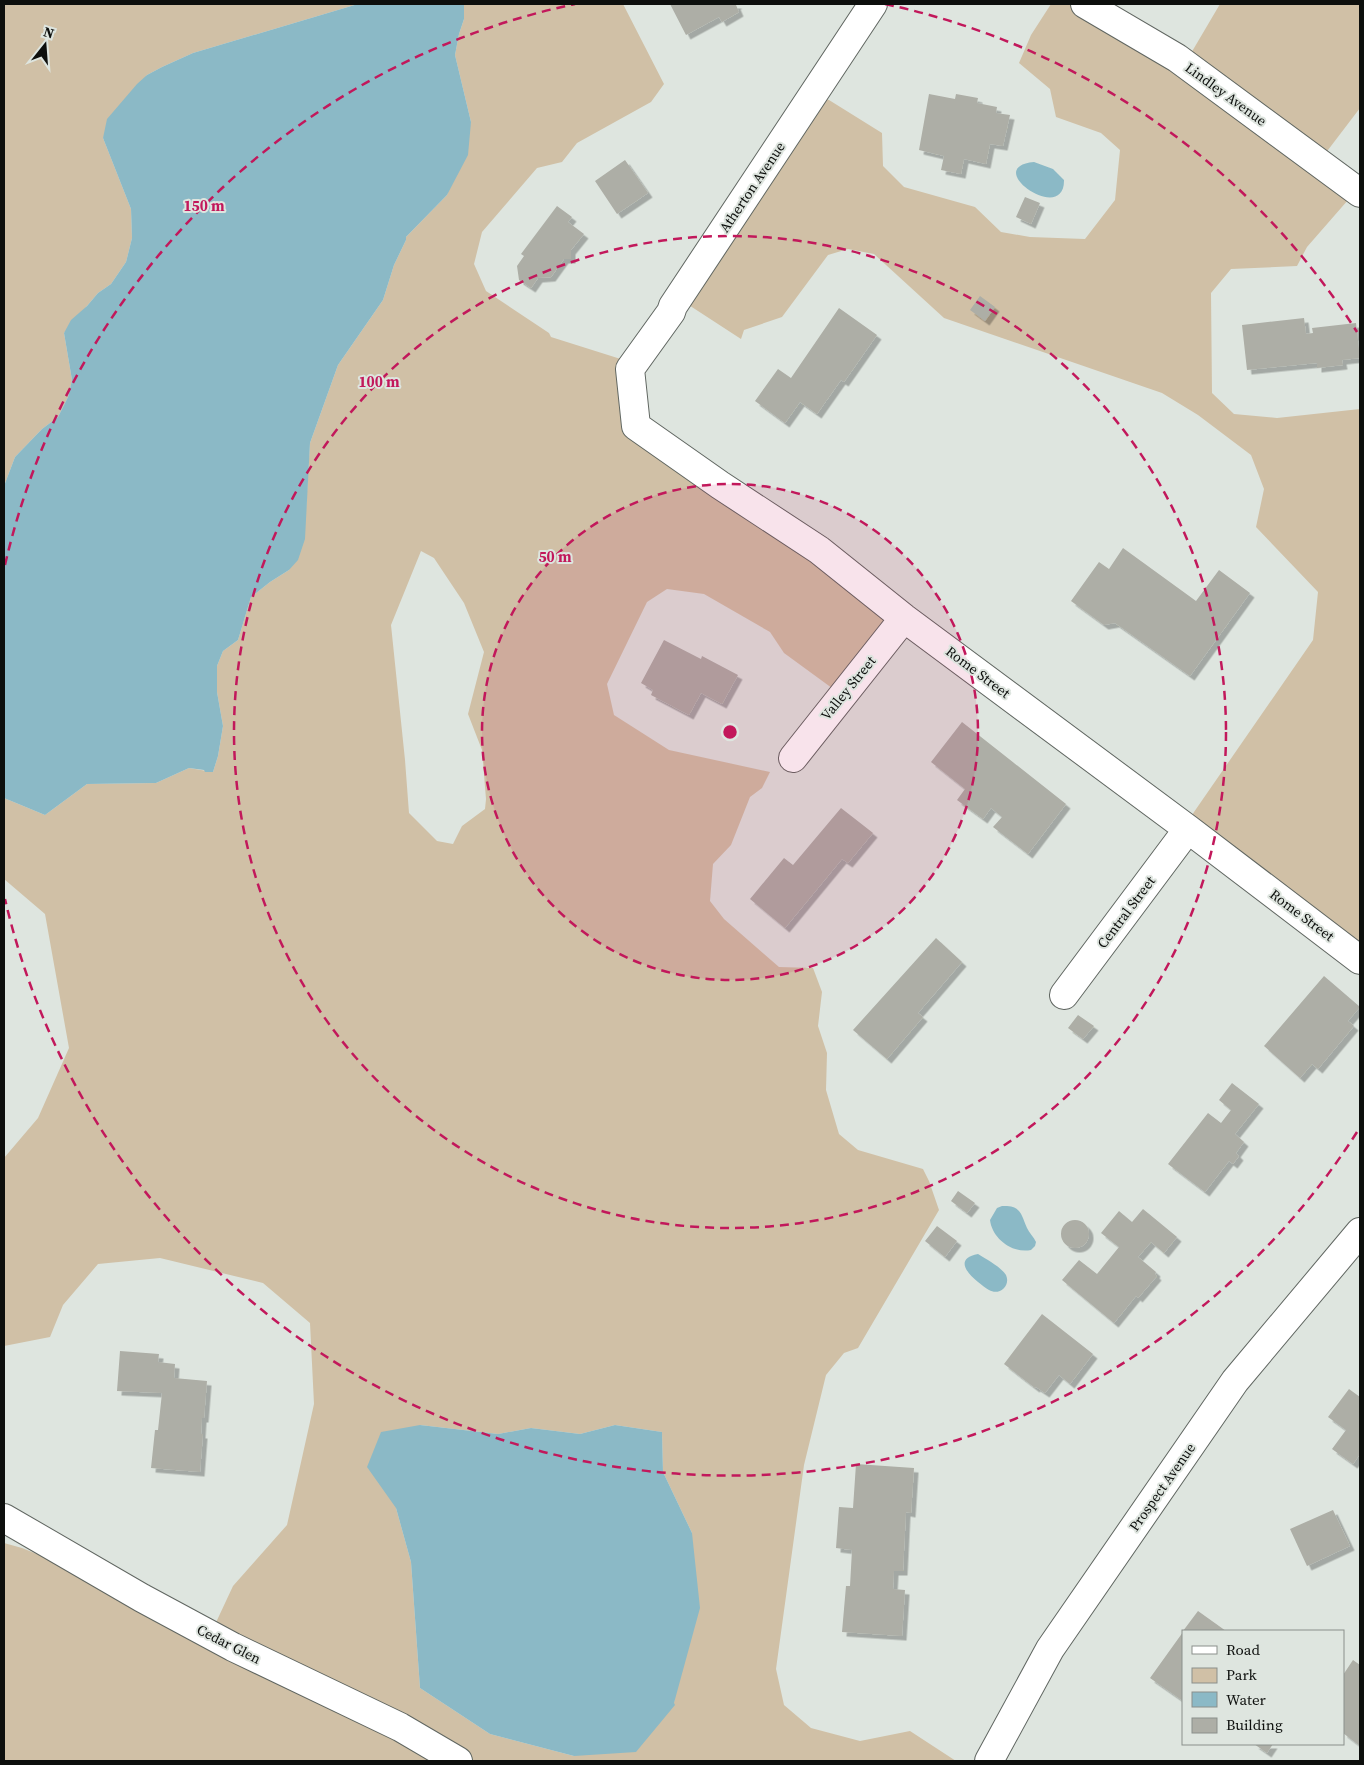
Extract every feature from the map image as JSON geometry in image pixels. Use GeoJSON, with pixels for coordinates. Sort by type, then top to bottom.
{"type":"FeatureCollection","features":[{"type":"Feature","properties":{"kind":"street","name":"Atherton Avenue"},"geometry":{"type":"LineString","coordinates":[[630,369],[671,312],[673,306],[873,4]]}},
{"type":"Feature","properties":{"kind":"street","name":"Lindley Avenue"},"geometry":{"type":"LineString","coordinates":[[1085,4],[1177,58],[1360,193]]}},
{"type":"Feature","properties":{"kind":"street","name":"Rome Street"},"geometry":{"type":"LineString","coordinates":[[630,369],[636,426],[720,485],[819,550],[904,618],[1188,829],[1360,960]]}},
{"type":"Feature","properties":{"kind":"street","name":"Valley Street"},"geometry":{"type":"LineString","coordinates":[[793,758],[904,618]]}},
{"type":"Feature","properties":{"kind":"street","name":"Central Street"},"geometry":{"type":"LineString","coordinates":[[1064,995],[1188,829]]}},
{"type":"Feature","properties":{"kind":"street","name":"Prospect Avenue"},"geometry":{"type":"LineString","coordinates":[[989,1761],[1050,1649],[1235,1381],[1360,1232]]}},
{"type":"Feature","properties":{"kind":"street","name":"Cedar Glen"},"geometry":{"type":"LineString","coordinates":[[4,1518],[142,1598],[233,1647],[400,1727],[458,1761]]}},
{"type":"Feature","properties":{"kind":"green space"},"geometry":{"type":"Polygon","coordinates":[[[4,4],[358,4],[193,53],[147,75],[103,138],[131,209],[132,238],[126,262],[111,284],[98,293],[64,333],[72,380],[68,397],[58,417],[42,429],[15,457],[4,486],[4,4]]]}},
{"type":"Feature","properties":{"kind":"green space"},"geometry":{"type":"Polygon","coordinates":[[[464,4],[623,4],[664,84],[651,102],[577,143],[562,162],[537,168],[482,232],[474,264],[486,291],[549,333],[551,337],[627,361],[637,426],[895,606],[836,691],[784,653],[770,632],[704,594],[667,589],[647,602],[607,684],[614,715],[669,750],[770,772],[762,788],[750,797],[731,845],[713,864],[710,901],[724,919],[779,967],[813,968],[822,992],[818,1026],[827,1053],[826,1090],[839,1134],[858,1150],[923,1169],[939,1210],[858,1348],[844,1353],[826,1375],[804,1465],[776,1669],[784,1705],[811,1728],[860,1741],[910,1731],[956,1761],[4,1761],[4,1543],[22,1548],[147,1598],[212,1631],[233,1586],[287,1525],[314,1404],[310,1323],[263,1283],[160,1258],[98,1264],[63,1305],[50,1337],[4,1346],[4,1158],[38,1118],[69,1048],[45,914],[4,879],[4,798],[45,815],[87,784],[156,783],[189,768],[213,772],[223,726],[217,692],[217,666],[223,651],[238,640],[251,597],[289,570],[305,524],[310,443],[338,365],[383,300],[394,265],[406,237],[447,195],[471,122],[455,55],[464,19],[464,4]],[[421,551],[391,625],[409,813],[437,841],[453,844],[462,826],[485,809],[486,799],[482,750],[468,714],[484,652],[464,603],[434,558],[421,551]],[[420,1425],[396,1508],[411,1562],[420,1688],[490,1734],[574,1756],[674,1703],[692,1533],[663,1472],[662,1432],[615,1425],[580,1434],[531,1428],[498,1434],[420,1425]]]}},
{"type":"Feature","properties":{"kind":"green space"},"geometry":{"type":"Polygon","coordinates":[[[1051,4],[1091,4],[1187,60],[1220,4],[1360,4],[1360,108],[1328,150],[1324,160],[1355,192],[1307,247],[1297,266],[1231,269],[1211,293],[1212,393],[1234,414],[1277,418],[1360,409],[1360,955],[1186,825],[1313,640],[1318,592],[1256,527],[1264,489],[1251,455],[1198,415],[1162,393],[944,318],[874,254],[848,249],[828,255],[782,317],[744,330],[741,339],[678,298],[811,95],[829,100],[882,133],[883,166],[904,187],[975,207],[1001,232],[1030,237],[1085,239],[1115,200],[1120,150],[1101,133],[1056,117],[1050,89],[1019,63],[1031,35],[1051,4]]]}},
{"type":"Feature","properties":{"kind":"water"},"geometry":{"type":"Polygon","coordinates":[[[358,4],[464,4],[464,19],[455,55],[471,122],[468,155],[447,195],[406,237],[394,265],[383,300],[338,365],[310,443],[305,539],[298,560],[289,570],[251,597],[238,640],[223,651],[217,666],[217,692],[223,726],[213,772],[189,768],[156,783],[87,784],[45,815],[4,798],[4,486],[15,457],[42,429],[58,417],[68,397],[72,380],[64,333],[71,320],[98,293],[111,284],[126,262],[132,238],[131,209],[103,138],[107,119],[137,84],[147,75],[162,67],[193,53],[358,4]]]}},
{"type":"Feature","properties":{"kind":"water"},"geometry":{"type":"Polygon","coordinates":[[[1034,162],[1053,169],[1064,180],[1061,193],[1052,197],[1041,196],[1029,190],[1020,182],[1016,173],[1020,166],[1034,162]]]}},
{"type":"Feature","properties":{"kind":"water"},"geometry":{"type":"Polygon","coordinates":[[[1002,1206],[1013,1207],[1019,1211],[1036,1242],[1031,1250],[1017,1250],[1010,1247],[995,1233],[990,1220],[997,1208],[1002,1206]]]}},
{"type":"Feature","properties":{"kind":"water"},"geometry":{"type":"Polygon","coordinates":[[[978,1254],[997,1266],[1006,1275],[1007,1283],[1000,1291],[993,1292],[989,1290],[968,1272],[965,1261],[969,1257],[978,1254]]]}},
{"type":"Feature","properties":{"kind":"water"},"geometry":{"type":"Polygon","coordinates":[[[420,1425],[498,1434],[531,1428],[580,1434],[615,1425],[662,1432],[663,1472],[692,1533],[700,1608],[675,1705],[636,1752],[574,1756],[490,1734],[420,1688],[411,1562],[396,1508],[367,1467],[381,1432],[420,1425]]]}},
{"type":"Feature","properties":{"kind":"building"},"geometry":{"type":"Polygon","coordinates":[[[670,4],[738,4],[736,5],[739,12],[722,22],[719,17],[686,35],[670,4]]]}},
{"type":"Feature","properties":{"kind":"building"},"geometry":{"type":"Polygon","coordinates":[[[929,94],[955,99],[956,94],[978,98],[977,103],[997,107],[996,113],[1010,115],[1003,146],[990,144],[986,164],[964,159],[961,174],[941,170],[944,156],[919,150],[929,94]]]}},
{"type":"Feature","properties":{"kind":"building"},"geometry":{"type":"Polygon","coordinates":[[[625,160],[648,193],[617,214],[595,181],[625,160]]]}},
{"type":"Feature","properties":{"kind":"building"},"geometry":{"type":"Polygon","coordinates":[[[1025,197],[1040,203],[1031,224],[1016,217],[1025,197]]]}},
{"type":"Feature","properties":{"kind":"building"},"geometry":{"type":"Polygon","coordinates":[[[557,206],[572,217],[568,222],[584,234],[571,250],[571,259],[564,259],[551,277],[538,278],[531,288],[519,280],[517,266],[524,256],[521,254],[557,206]]]}},
{"type":"Feature","properties":{"kind":"building"},"geometry":{"type":"Polygon","coordinates":[[[980,296],[995,307],[985,321],[970,310],[980,296]]]}},
{"type":"Feature","properties":{"kind":"building"},"geometry":{"type":"Polygon","coordinates":[[[839,308],[877,335],[844,382],[841,380],[817,414],[800,402],[785,423],[755,401],[778,369],[791,378],[839,308]]]}},
{"type":"Feature","properties":{"kind":"building"},"geometry":{"type":"Polygon","coordinates":[[[1304,318],[1306,334],[1313,333],[1312,328],[1356,323],[1360,358],[1342,360],[1343,365],[1317,368],[1317,363],[1247,370],[1242,325],[1304,318]]]}},
{"type":"Feature","properties":{"kind":"building"},"geometry":{"type":"Polygon","coordinates":[[[1123,548],[1196,601],[1219,570],[1250,593],[1190,676],[1115,623],[1104,625],[1071,601],[1099,562],[1109,569],[1123,548]]]}},
{"type":"Feature","properties":{"kind":"building"},"geometry":{"type":"Polygon","coordinates":[[[664,640],[701,659],[702,656],[738,675],[722,704],[701,693],[689,715],[651,695],[653,690],[641,683],[664,640]]]}},
{"type":"Feature","properties":{"kind":"building"},"geometry":{"type":"Polygon","coordinates":[[[962,722],[1066,804],[1028,854],[993,827],[1002,817],[991,808],[983,819],[957,800],[965,789],[931,762],[962,722]]]}},
{"type":"Feature","properties":{"kind":"building"},"geometry":{"type":"Polygon","coordinates":[[[841,808],[873,833],[848,863],[842,859],[785,928],[750,899],[784,858],[793,865],[841,808]]]}},
{"type":"Feature","properties":{"kind":"building"},"geometry":{"type":"Polygon","coordinates":[[[936,938],[962,962],[918,1013],[923,1017],[887,1059],[853,1030],[936,938]]]}},
{"type":"Feature","properties":{"kind":"building"},"geometry":{"type":"Polygon","coordinates":[[[1324,976],[1360,1007],[1348,1021],[1354,1026],[1318,1069],[1312,1064],[1300,1078],[1264,1046],[1324,976]]]}},
{"type":"Feature","properties":{"kind":"building"},"geometry":{"type":"Polygon","coordinates":[[[1078,1015],[1094,1026],[1083,1039],[1068,1028],[1078,1015]]]}},
{"type":"Feature","properties":{"kind":"building"},"geometry":{"type":"Polygon","coordinates":[[[1232,1083],[1259,1104],[1235,1134],[1244,1142],[1236,1153],[1239,1156],[1233,1164],[1229,1161],[1205,1192],[1168,1164],[1208,1113],[1221,1123],[1231,1110],[1219,1100],[1232,1083]]]}},
{"type":"Feature","properties":{"kind":"building"},"geometry":{"type":"Polygon","coordinates":[[[958,1191],[975,1203],[967,1213],[951,1201],[958,1191]]]}},
{"type":"Feature","properties":{"kind":"building"},"geometry":{"type":"Polygon","coordinates":[[[1143,1209],[1177,1237],[1164,1253],[1151,1242],[1138,1257],[1156,1272],[1157,1276],[1138,1298],[1136,1296],[1114,1323],[1062,1280],[1079,1260],[1097,1274],[1119,1247],[1101,1233],[1119,1211],[1132,1222],[1143,1209]]]}},
{"type":"Feature","properties":{"kind":"building"},"geometry":{"type":"Polygon","coordinates":[[[1075,1220],[1085,1224],[1089,1234],[1085,1244],[1075,1248],[1065,1244],[1061,1234],[1065,1224],[1075,1220]]]}},
{"type":"Feature","properties":{"kind":"building"},"geometry":{"type":"Polygon","coordinates":[[[937,1226],[957,1241],[945,1257],[925,1241],[937,1226]]]}},
{"type":"Feature","properties":{"kind":"building"},"geometry":{"type":"Polygon","coordinates":[[[1042,1314],[1093,1354],[1070,1384],[1059,1375],[1045,1393],[1035,1388],[1004,1364],[1042,1314]]]}},
{"type":"Feature","properties":{"kind":"building"},"geometry":{"type":"Polygon","coordinates":[[[120,1351],[159,1354],[158,1362],[175,1364],[174,1378],[207,1381],[204,1418],[202,1418],[201,1434],[203,1434],[200,1472],[151,1468],[155,1430],[158,1430],[162,1393],[117,1391],[120,1351]]]}},
{"type":"Feature","properties":{"kind":"building"},"geometry":{"type":"Polygon","coordinates":[[[1349,1389],[1360,1397],[1360,1454],[1353,1464],[1332,1449],[1346,1430],[1328,1417],[1349,1389]]]}},
{"type":"Feature","properties":{"kind":"building"},"geometry":{"type":"Polygon","coordinates":[[[856,1464],[914,1468],[911,1513],[906,1512],[903,1571],[894,1571],[893,1589],[905,1590],[902,1636],[842,1632],[846,1586],[850,1586],[852,1550],[836,1548],[839,1507],[853,1508],[856,1464]]]}},
{"type":"Feature","properties":{"kind":"building"},"geometry":{"type":"Polygon","coordinates":[[[1333,1510],[1350,1546],[1307,1566],[1290,1529],[1333,1510]]]}},
{"type":"Feature","properties":{"kind":"building"},"geometry":{"type":"Polygon","coordinates":[[[1198,1611],[1225,1630],[1184,1630],[1198,1611]]]}},
{"type":"Feature","properties":{"kind":"building"},"geometry":{"type":"Polygon","coordinates":[[[1182,1633],[1182,1700],[1150,1678],[1182,1633]]]}},
{"type":"Feature","properties":{"kind":"building"},"geometry":{"type":"Polygon","coordinates":[[[1353,1660],[1360,1665],[1360,1746],[1344,1734],[1344,1674],[1353,1660]]]}},
{"type":"Feature","properties":{"kind":"building"},"geometry":{"type":"Polygon","coordinates":[[[1255,1745],[1272,1745],[1267,1753],[1255,1745]]]}}]}
